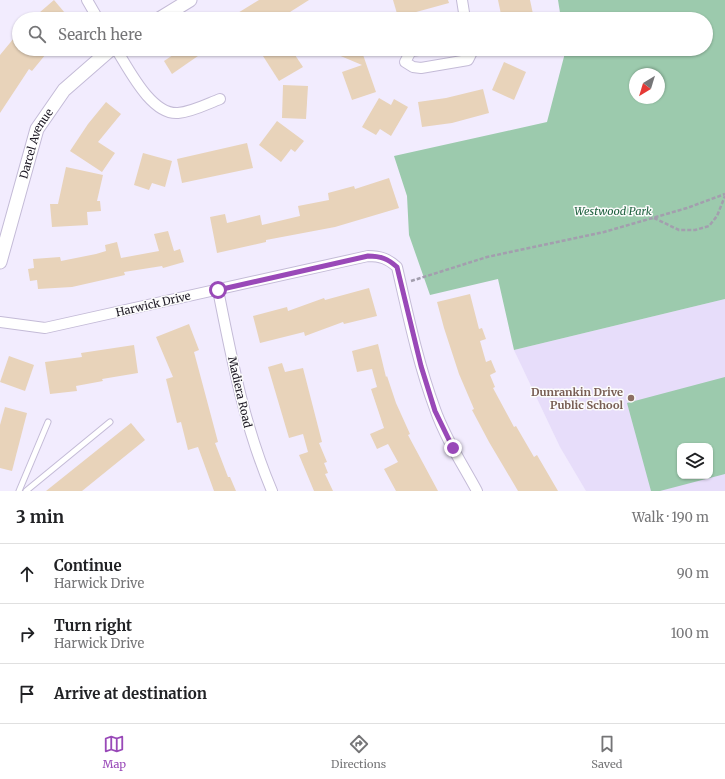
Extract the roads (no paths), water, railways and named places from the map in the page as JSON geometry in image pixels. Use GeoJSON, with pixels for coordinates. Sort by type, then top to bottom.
{"type":"FeatureCollection","features":[{"type":"Feature","properties":{"kind":"street"},"geometry":{"type":"LineString","coordinates":[[87,0],[94,12]]}},
{"type":"Feature","properties":{"kind":"street"},"geometry":{"type":"LineString","coordinates":[[170,12],[190,0]]}},
{"type":"Feature","properties":{"kind":"street"},"geometry":{"type":"LineString","coordinates":[[462,0],[464,12]]}},
{"type":"Feature","properties":{"kind":"street","name":"Darcel Avenue"},"geometry":{"type":"LineString","coordinates":[[0,262],[37,129],[64,90],[103,56]]}},
{"type":"Feature","properties":{"kind":"street"},"geometry":{"type":"LineString","coordinates":[[121,56],[152,102],[161,109],[178,113],[220,100]]}},
{"type":"Feature","properties":{"kind":"street"},"geometry":{"type":"LineString","coordinates":[[408,56],[405,62],[413,68],[468,60],[470,56]]}},
{"type":"Feature","properties":{"kind":"street","name":"Harwick Drive"},"geometry":{"type":"LineString","coordinates":[[0,322],[44,328],[368,256],[379,256],[393,263],[397,267],[421,366],[435,411],[477,491]]}},
{"type":"Feature","properties":{"kind":"street","name":"Madiera Road"},"geometry":{"type":"LineString","coordinates":[[218,290],[243,408],[251,437],[272,491]]}},
{"type":"Feature","properties":{"kind":"lane"},"geometry":{"type":"LineString","coordinates":[[19,491],[48,422]]}},
{"type":"Feature","properties":{"kind":"lane"},"geometry":{"type":"LineString","coordinates":[[26,491],[110,422]]}},
{"type":"Feature","properties":{"kind":"place","name":"Dunrankin Drive Public School"},"geometry":{"type":"Point","coordinates":[631,398]}},
{"type":"Feature","properties":{"kind":"park label","name":"Westwood Park"},"geometry":{"type":"Point","coordinates":[613,211]}}]}
